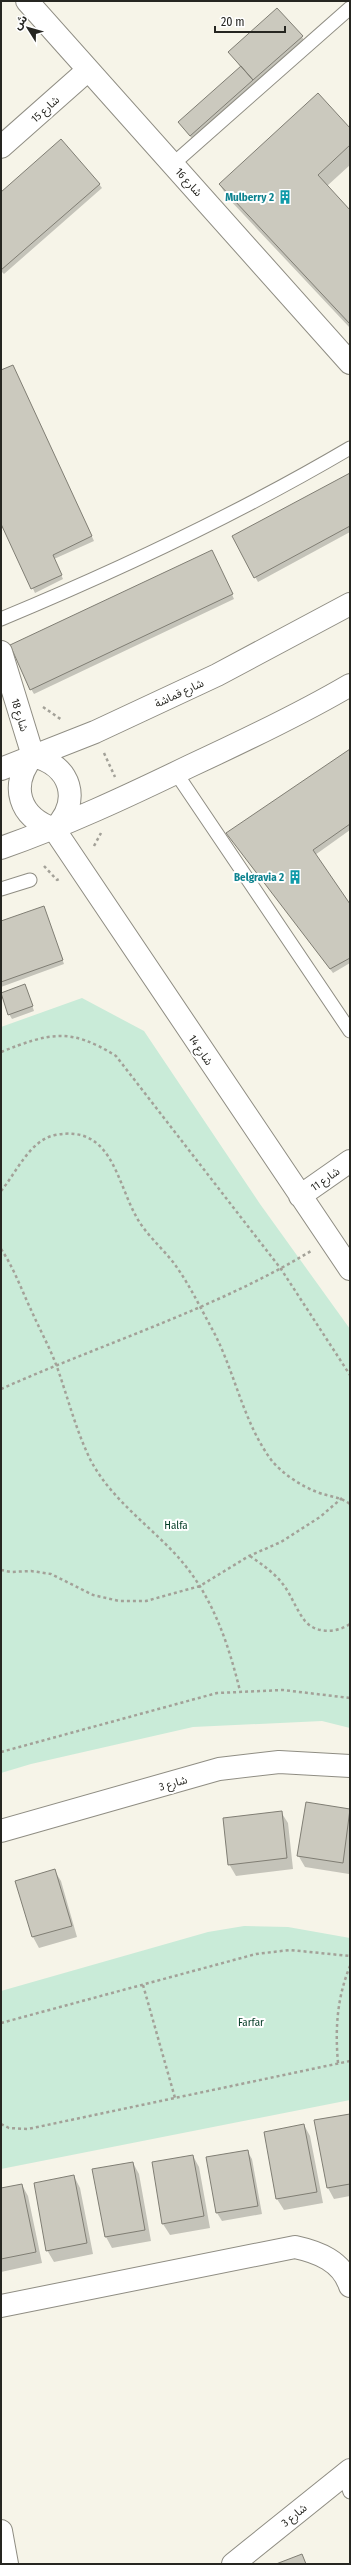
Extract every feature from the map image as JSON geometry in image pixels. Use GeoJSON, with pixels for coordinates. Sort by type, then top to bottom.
{"type":"FeatureCollection","features":[{"type":"Feature","properties":{"kind":"street","name":"شارع 16"},"geometry":{"type":"LineString","coordinates":[[27,1],[350,363]]}},
{"type":"Feature","properties":{"kind":"street","name":"شارع 15"},"geometry":{"type":"LineString","coordinates":[[1,148],[88,70]]}},
{"type":"Feature","properties":{"kind":"street","name":"شارع قماشة"},"geometry":{"type":"LineString","coordinates":[[1,769],[95,732],[217,675],[350,604]]}},
{"type":"Feature","properties":{"kind":"street","name":"شارع 18"},"geometry":{"type":"LineString","coordinates":[[1,652],[32,756]]}},
{"type":"Feature","properties":{"kind":"street"},"geometry":{"type":"LineString","coordinates":[[1,848],[54,830],[259,733],[350,685]]}},
{"type":"Feature","properties":{"kind":"street"},"geometry":{"type":"LineString","coordinates":[[32,756],[53,764],[67,780],[70,791],[68,812],[54,830],[34,819],[21,800],[21,777],[32,756]]}},
{"type":"Feature","properties":{"kind":"street","name":"شارع 14"},"geometry":{"type":"LineString","coordinates":[[54,830],[350,1269]]}},
{"type":"Feature","properties":{"kind":"street","name":"شارع 11"},"geometry":{"type":"LineString","coordinates":[[300,1196],[350,1161]]}},
{"type":"Feature","properties":{"kind":"street","name":"شارع 3"},"geometry":{"type":"LineString","coordinates":[[1,1831],[219,1770],[278,1762],[350,1766]]}},
{"type":"Feature","properties":{"kind":"street"},"geometry":{"type":"LineString","coordinates":[[1,2306],[294,2247],[316,2251],[335,2262],[350,2286]]}},
{"type":"Feature","properties":{"kind":"street","name":"شارع 3"},"geometry":{"type":"LineString","coordinates":[[236,2563],[348,2479]]}},
{"type":"Feature","properties":{"kind":"street"},"geometry":{"type":"LineString","coordinates":[[1,2531],[7,2564]]}},
{"type":"Feature","properties":{"kind":"lane"},"geometry":{"type":"LineString","coordinates":[[173,164],[350,8]]}},
{"type":"Feature","properties":{"kind":"lane"},"geometry":{"type":"LineString","coordinates":[[1,618],[97,578],[201,530],[302,477],[350,448]]}},
{"type":"Feature","properties":{"kind":"lane"},"geometry":{"type":"LineString","coordinates":[[176,773],[350,1031]]}},
{"type":"Feature","properties":{"kind":"lane"},"geometry":{"type":"LineString","coordinates":[[1,889],[30,880]]}},
{"type":"Feature","properties":{"kind":"path"},"geometry":{"type":"LineString","coordinates":[[1,1052],[46,1036],[71,1036],[95,1043],[116,1056],[281,1269],[350,1375]]}},
{"type":"Feature","properties":{"kind":"path"},"geometry":{"type":"LineString","coordinates":[[1,1191],[35,1146],[53,1136],[73,1134],[93,1140],[108,1153],[137,1218],[172,1261],[200,1306],[223,1352],[258,1442],[274,1463],[294,1480],[317,1492],[342,1498],[350,1504]]}},
{"type":"Feature","properties":{"kind":"path"},"geometry":{"type":"LineString","coordinates":[[1,1388],[56,1364],[200,1306],[281,1269],[330,1239]]}},
{"type":"Feature","properties":{"kind":"path"},"geometry":{"type":"LineString","coordinates":[[1,1249],[56,1364],[79,1433],[92,1461],[108,1488],[129,1511],[178,1558],[200,1586],[217,1619],[231,1654],[240,1691]]}},
{"type":"Feature","properties":{"kind":"path"},"geometry":{"type":"LineString","coordinates":[[1,1570],[11,1572],[31,1571],[51,1574],[93,1595],[119,1601],[146,1601],[200,1586],[249,1556],[281,1542],[320,1517],[342,1498]]}},
{"type":"Feature","properties":{"kind":"path"},"geometry":{"type":"LineString","coordinates":[[249,1556],[268,1569],[284,1585],[305,1622],[322,1631],[341,1630],[350,1624]]}},
{"type":"Feature","properties":{"kind":"path"},"geometry":{"type":"LineString","coordinates":[[1,1752],[217,1693],[283,1690],[350,1698]]}},
{"type":"Feature","properties":{"kind":"path"},"geometry":{"type":"LineString","coordinates":[[1,2023],[256,1954],[290,1950],[350,1956]]}},
{"type":"Feature","properties":{"kind":"path"},"geometry":{"type":"LineString","coordinates":[[338,2063],[336,2023],[338,2005],[350,1966]]}},
{"type":"Feature","properties":{"kind":"path"},"geometry":{"type":"LineString","coordinates":[[143,1985],[175,2098]]}},
{"type":"Feature","properties":{"kind":"path"},"geometry":{"type":"LineString","coordinates":[[1,2124],[9,2128],[28,2129],[350,2061]]}},
{"type":"Feature","properties":{"kind":"green space","name":"Halfa"},"geometry":{"type":"Polygon","coordinates":[[[82,998],[144,1031],[260,1204],[350,1329],[350,1728],[322,1721],[193,1727],[31,1764],[1,1773],[1,1027],[82,998]]]}},
{"type":"Feature","properties":{"kind":"green space","name":"Farfar"},"geometry":{"type":"Polygon","coordinates":[[[244,1926],[288,1927],[350,1938],[350,2100],[1,2169],[1,1991],[208,1932],[244,1926]]]}},
{"type":"Feature","properties":{"kind":"building"},"geometry":{"type":"Polygon","coordinates":[[[277,8],[303,36],[253,80],[228,52],[277,8]]]}},
{"type":"Feature","properties":{"kind":"building"},"geometry":{"type":"Polygon","coordinates":[[[241,66],[253,80],[190,136],[178,122],[241,66]]]}},
{"type":"Feature","properties":{"kind":"building","name":"Mulberry 2"},"geometry":{"type":"Polygon","coordinates":[[[318,93],[350,128],[350,145],[318,175],[350,210],[350,324],[219,184],[318,93]]]}},
{"type":"Feature","properties":{"kind":"building"},"geometry":{"type":"Polygon","coordinates":[[[61,139],[100,184],[1,270],[1,192],[61,139]]]}},
{"type":"Feature","properties":{"kind":"building"},"geometry":{"type":"Polygon","coordinates":[[[13,365],[92,536],[53,555],[62,575],[31,589],[1,524],[1,370],[13,365]]]}},
{"type":"Feature","properties":{"kind":"building"},"geometry":{"type":"Polygon","coordinates":[[[350,473],[350,526],[254,578],[232,536],[350,473]]]}},
{"type":"Feature","properties":{"kind":"building"},"geometry":{"type":"Polygon","coordinates":[[[212,550],[233,594],[30,690],[10,645],[212,550]]]}},
{"type":"Feature","properties":{"kind":"building","name":"Belgravia 2"},"geometry":{"type":"Polygon","coordinates":[[[350,749],[350,824],[313,850],[350,904],[350,958],[330,969],[226,833],[350,749]]]}},
{"type":"Feature","properties":{"kind":"building"},"geometry":{"type":"Polygon","coordinates":[[[44,906],[63,960],[1,982],[1,921],[44,906]]]}},
{"type":"Feature","properties":{"kind":"building"},"geometry":{"type":"Polygon","coordinates":[[[25,984],[33,1006],[8,1015],[1,993],[25,984]]]}},
{"type":"Feature","properties":{"kind":"building"},"geometry":{"type":"Polygon","coordinates":[[[306,1802],[350,1809],[343,1863],[297,1856],[306,1802]]]}},
{"type":"Feature","properties":{"kind":"building"},"geometry":{"type":"Polygon","coordinates":[[[282,1811],[287,1858],[228,1865],[223,1818],[282,1811]]]}},
{"type":"Feature","properties":{"kind":"building"},"geometry":{"type":"Polygon","coordinates":[[[55,1869],[72,1926],[32,1937],[15,1881],[55,1869]]]}},
{"type":"Feature","properties":{"kind":"building"},"geometry":{"type":"Polygon","coordinates":[[[350,2114],[350,2184],[327,2188],[314,2120],[350,2114]]]}},
{"type":"Feature","properties":{"kind":"building"},"geometry":{"type":"Polygon","coordinates":[[[304,2124],[317,2192],[276,2199],[264,2132],[304,2124]]]}},
{"type":"Feature","properties":{"kind":"building"},"geometry":{"type":"Polygon","coordinates":[[[248,2150],[258,2206],[216,2213],[206,2157],[248,2150]]]}},
{"type":"Feature","properties":{"kind":"building"},"geometry":{"type":"Polygon","coordinates":[[[193,2155],[204,2216],[162,2224],[152,2162],[193,2155]]]}},
{"type":"Feature","properties":{"kind":"building"},"geometry":{"type":"Polygon","coordinates":[[[133,2162],[145,2230],[105,2237],[92,2169],[133,2162]]]}},
{"type":"Feature","properties":{"kind":"building"},"geometry":{"type":"Polygon","coordinates":[[[74,2175],[87,2243],[46,2251],[34,2183],[74,2175]]]}},
{"type":"Feature","properties":{"kind":"building"},"geometry":{"type":"Polygon","coordinates":[[[22,2184],[36,2252],[1,2259],[1,2188],[22,2184]]]}},
{"type":"Feature","properties":{"kind":"building"},"geometry":{"type":"Polygon","coordinates":[[[302,2554],[306,2564],[276,2564],[302,2554]]]}},
{"type":"Feature","properties":{"kind":"place","name":"Mulberry 2"},"geometry":{"type":"Point","coordinates":[285,197]}},
{"type":"Feature","properties":{"kind":"place","name":"Belgravia 2"},"geometry":{"type":"Point","coordinates":[295,877]}}]}
